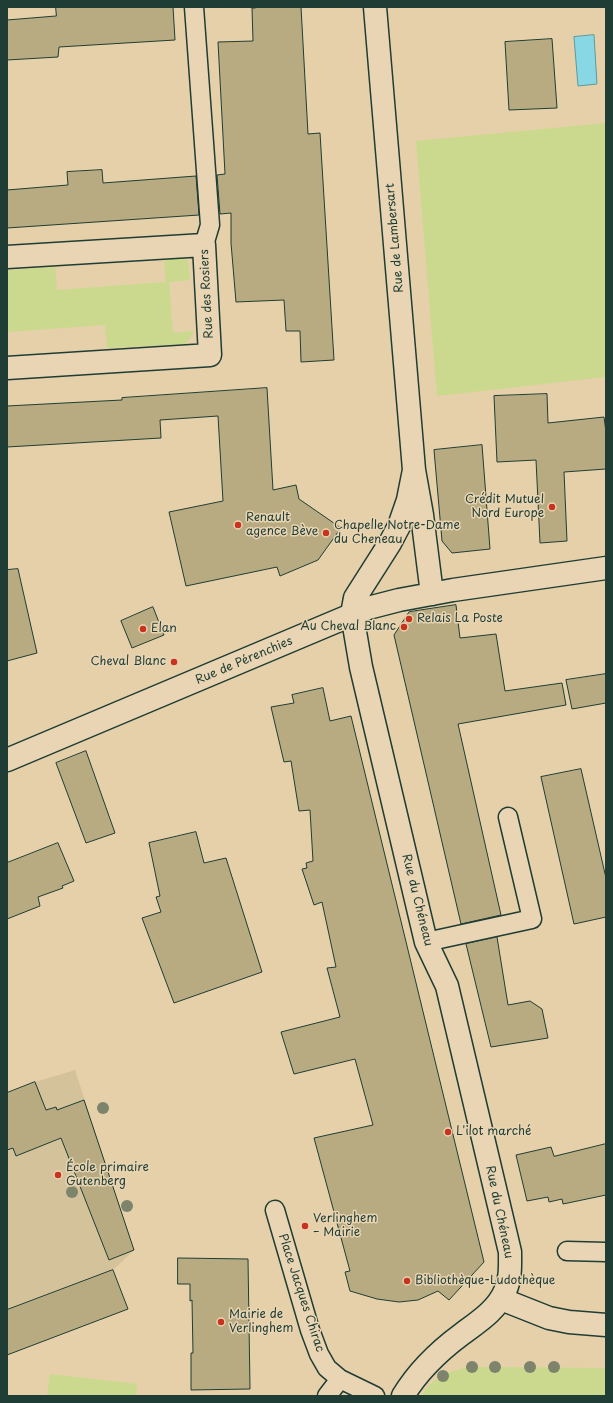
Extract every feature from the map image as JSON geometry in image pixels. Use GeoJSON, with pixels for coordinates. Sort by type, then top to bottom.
{"type":"FeatureCollection","features":[{"type":"Feature","properties":{"kind":"street","name":"Rue de Lambersart"},"geometry":{"type":"LineString","coordinates":[[375,7],[414,470],[422,515],[432,594]]}},
{"type":"Feature","properties":{"kind":"street"},"geometry":{"type":"LineString","coordinates":[[7,257],[204,245]]}},
{"type":"Feature","properties":{"kind":"street","name":"Rue des Rosiers"},"geometry":{"type":"LineString","coordinates":[[7,368],[210,355],[204,245]]}},
{"type":"Feature","properties":{"kind":"street","name":"Rue de Lambersart"},"geometry":{"type":"LineString","coordinates":[[352,614],[356,598],[399,526],[408,500],[414,470]]}},
{"type":"Feature","properties":{"kind":"street","name":"Rue de Pérenchies"},"geometry":{"type":"LineString","coordinates":[[7,760],[352,614],[383,604],[432,594],[606,568]]}},
{"type":"Feature","properties":{"kind":"street","name":"Rue du Chéneau"},"geometry":{"type":"LineString","coordinates":[[352,614],[361,667],[426,942],[447,986],[510,1252],[510,1274],[506,1290],[501,1299],[478,1323],[441,1351],[423,1368],[403,1396]]}},
{"type":"Feature","properties":{"kind":"street"},"geometry":{"type":"LineString","coordinates":[[501,1299],[548,1318],[569,1322],[606,1325]]}},
{"type":"Feature","properties":{"kind":"lane","name":"Rue des Rosiers"},"geometry":{"type":"LineString","coordinates":[[194,7],[210,225],[204,245]]}},
{"type":"Feature","properties":{"kind":"lane"},"geometry":{"type":"LineString","coordinates":[[426,942],[532,919],[508,817]]}},
{"type":"Feature","properties":{"kind":"lane","name":"Place Jacques Chirac"},"geometry":{"type":"LineString","coordinates":[[275,1210],[310,1330],[319,1354],[327,1368],[340,1379],[375,1396]]}},
{"type":"Feature","properties":{"kind":"lane"},"geometry":{"type":"LineString","coordinates":[[567,1251],[606,1252]]}},
{"type":"Feature","properties":{"kind":"lane"},"geometry":{"type":"LineString","coordinates":[[327,1396],[340,1379]]}},
{"type":"Feature","properties":{"kind":"shaded area","name":"École primaire Gutenberg"},"geometry":{"type":"Polygon","coordinates":[[[75,1070],[134,1250],[113,1270],[128,1309],[7,1355],[7,1093],[35,1082],[75,1070]]]}},
{"type":"Feature","properties":{"kind":"green space"},"geometry":{"type":"Polygon","coordinates":[[[606,123],[606,377],[437,396],[416,141],[606,123]]]}},
{"type":"Feature","properties":{"kind":"green space"},"geometry":{"type":"Polygon","coordinates":[[[183,257],[188,261],[190,280],[169,282],[173,333],[194,331],[186,344],[107,348],[105,325],[7,332],[7,270],[55,267],[57,290],[166,282],[164,259],[183,257]]]}},
{"type":"Feature","properties":{"kind":"green space"},"geometry":{"type":"Polygon","coordinates":[[[472,1367],[606,1368],[606,1396],[422,1396],[431,1384],[443,1375],[472,1367]]]}},
{"type":"Feature","properties":{"kind":"green space"},"geometry":{"type":"Polygon","coordinates":[[[50,1374],[137,1384],[136,1396],[47,1396],[50,1374]]]}},
{"type":"Feature","properties":{"kind":"water"},"geometry":{"type":"Polygon","coordinates":[[[594,35],[597,84],[578,86],[574,37],[594,35]]]}},
{"type":"Feature","properties":{"kind":"building"},"geometry":{"type":"Polygon","coordinates":[[[56,7],[173,7],[175,40],[59,47],[58,57],[7,60],[7,20],[56,16],[56,7]]]}},
{"type":"Feature","properties":{"kind":"building"},"geometry":{"type":"Polygon","coordinates":[[[301,7],[308,134],[320,133],[334,360],[301,362],[300,331],[286,331],[284,300],[236,302],[231,243],[231,213],[220,214],[217,175],[225,174],[218,42],[253,41],[252,8],[301,7]]]}},
{"type":"Feature","properties":{"kind":"building"},"geometry":{"type":"Polygon","coordinates":[[[552,39],[557,108],[509,110],[505,42],[552,39]]]}},
{"type":"Feature","properties":{"kind":"building"},"geometry":{"type":"Polygon","coordinates":[[[102,170],[103,183],[196,176],[199,215],[7,228],[7,190],[68,185],[67,172],[102,170]]]}},
{"type":"Feature","properties":{"kind":"building"},"geometry":{"type":"Polygon","coordinates":[[[267,388],[273,490],[296,485],[299,499],[341,528],[318,560],[280,576],[277,567],[186,586],[169,512],[223,501],[218,416],[160,420],[161,438],[7,447],[7,406],[122,400],[122,398],[267,388]]]}},
{"type":"Feature","properties":{"kind":"building"},"geometry":{"type":"Polygon","coordinates":[[[547,394],[548,423],[604,417],[606,432],[606,469],[564,472],[567,541],[540,543],[536,460],[497,462],[494,396],[547,394]]]}},
{"type":"Feature","properties":{"kind":"building"},"geometry":{"type":"Polygon","coordinates":[[[482,445],[490,549],[452,553],[442,541],[434,450],[482,445]]]}},
{"type":"Feature","properties":{"kind":"building"},"geometry":{"type":"Polygon","coordinates":[[[18,569],[37,653],[7,661],[7,570],[18,569]]]}},
{"type":"Feature","properties":{"kind":"building"},"geometry":{"type":"Polygon","coordinates":[[[456,605],[460,638],[496,634],[505,691],[562,683],[566,705],[458,724],[501,915],[461,924],[394,635],[409,612],[456,605]]]}},
{"type":"Feature","properties":{"kind":"building"},"geometry":{"type":"Polygon","coordinates":[[[153,607],[164,635],[132,648],[121,621],[153,607]]]}},
{"type":"Feature","properties":{"kind":"building"},"geometry":{"type":"Polygon","coordinates":[[[606,674],[606,703],[572,709],[566,680],[606,674]]]}},
{"type":"Feature","properties":{"kind":"building"},"geometry":{"type":"Polygon","coordinates":[[[323,688],[330,721],[351,716],[484,1262],[449,1300],[438,1291],[418,1300],[399,1302],[377,1299],[350,1291],[345,1272],[350,1271],[314,1138],[373,1125],[355,1059],[294,1074],[281,1032],[340,1017],[327,968],[336,967],[322,902],[314,905],[302,869],[307,868],[306,863],[313,861],[310,810],[299,811],[291,761],[284,762],[271,707],[294,703],[292,695],[323,688]]]}},
{"type":"Feature","properties":{"kind":"building"},"geometry":{"type":"Polygon","coordinates":[[[86,751],[115,833],[86,843],[56,763],[86,751]]]}},
{"type":"Feature","properties":{"kind":"building"},"geometry":{"type":"Polygon","coordinates":[[[581,769],[606,878],[606,917],[574,924],[541,777],[581,769]]]}},
{"type":"Feature","properties":{"kind":"building"},"geometry":{"type":"Polygon","coordinates":[[[196,832],[204,863],[226,858],[262,972],[174,1003],[142,918],[161,912],[156,897],[160,896],[149,843],[196,832]]]}},
{"type":"Feature","properties":{"kind":"building"},"geometry":{"type":"Polygon","coordinates":[[[58,843],[74,881],[62,886],[63,888],[38,897],[40,906],[7,919],[7,863],[58,843]]]}},
{"type":"Feature","properties":{"kind":"building"},"geometry":{"type":"Polygon","coordinates":[[[497,937],[508,1005],[530,1001],[542,1009],[548,1038],[491,1047],[466,944],[497,937]]]}},
{"type":"Feature","properties":{"kind":"building"},"geometry":{"type":"Polygon","coordinates":[[[35,1082],[46,1110],[56,1107],[57,1110],[84,1100],[134,1250],[109,1260],[61,1138],[16,1156],[13,1148],[7,1150],[7,1093],[35,1082]]]}},
{"type":"Feature","properties":{"kind":"building"},"geometry":{"type":"Polygon","coordinates":[[[606,1144],[606,1195],[563,1204],[562,1199],[549,1202],[548,1197],[527,1201],[516,1155],[551,1147],[554,1156],[606,1144]]]}},
{"type":"Feature","properties":{"kind":"building","name":"Mairie de Verlinghem"},"geometry":{"type":"Polygon","coordinates":[[[178,1258],[248,1259],[250,1389],[191,1390],[191,1353],[193,1353],[192,1300],[190,1301],[190,1284],[178,1284],[178,1258]]]}},
{"type":"Feature","properties":{"kind":"building"},"geometry":{"type":"Polygon","coordinates":[[[113,1270],[128,1309],[7,1355],[7,1310],[113,1270]]]}},
{"type":"Feature","properties":{"kind":"place","name":"Crédit Mutuel Nord Europe"},"geometry":{"type":"Point","coordinates":[552,507]}},
{"type":"Feature","properties":{"kind":"place","name":"Renault agence Bève"},"geometry":{"type":"Point","coordinates":[238,525]}},
{"type":"Feature","properties":{"kind":"place","name":"Chapelle Notre-Dame du Cheneau"},"geometry":{"type":"Point","coordinates":[326,533]}},
{"type":"Feature","properties":{"kind":"place","name":"Relais La Poste"},"geometry":{"type":"Point","coordinates":[409,619]}},
{"type":"Feature","properties":{"kind":"place","name":"Au Cheval Blanc"},"geometry":{"type":"Point","coordinates":[404,627]}},
{"type":"Feature","properties":{"kind":"place","name":"Elan"},"geometry":{"type":"Point","coordinates":[143,629]}},
{"type":"Feature","properties":{"kind":"place","name":"Cheval Blanc"},"geometry":{"type":"Point","coordinates":[174,662]}},
{"type":"Feature","properties":{"kind":"place","name":"L'ilot marché"},"geometry":{"type":"Point","coordinates":[448,1132]}},
{"type":"Feature","properties":{"kind":"place","name":"École primaire Gutenberg"},"geometry":{"type":"Point","coordinates":[58,1175]}},
{"type":"Feature","properties":{"kind":"place","name":"Verlinghem – Mairie"},"geometry":{"type":"Point","coordinates":[305,1226]}},
{"type":"Feature","properties":{"kind":"place","name":"Bibliothèque-Ludothèque"},"geometry":{"type":"Point","coordinates":[407,1281]}},
{"type":"Feature","properties":{"kind":"place","name":"Mairie de Verlinghem"},"geometry":{"type":"Point","coordinates":[221,1322]}}]}
